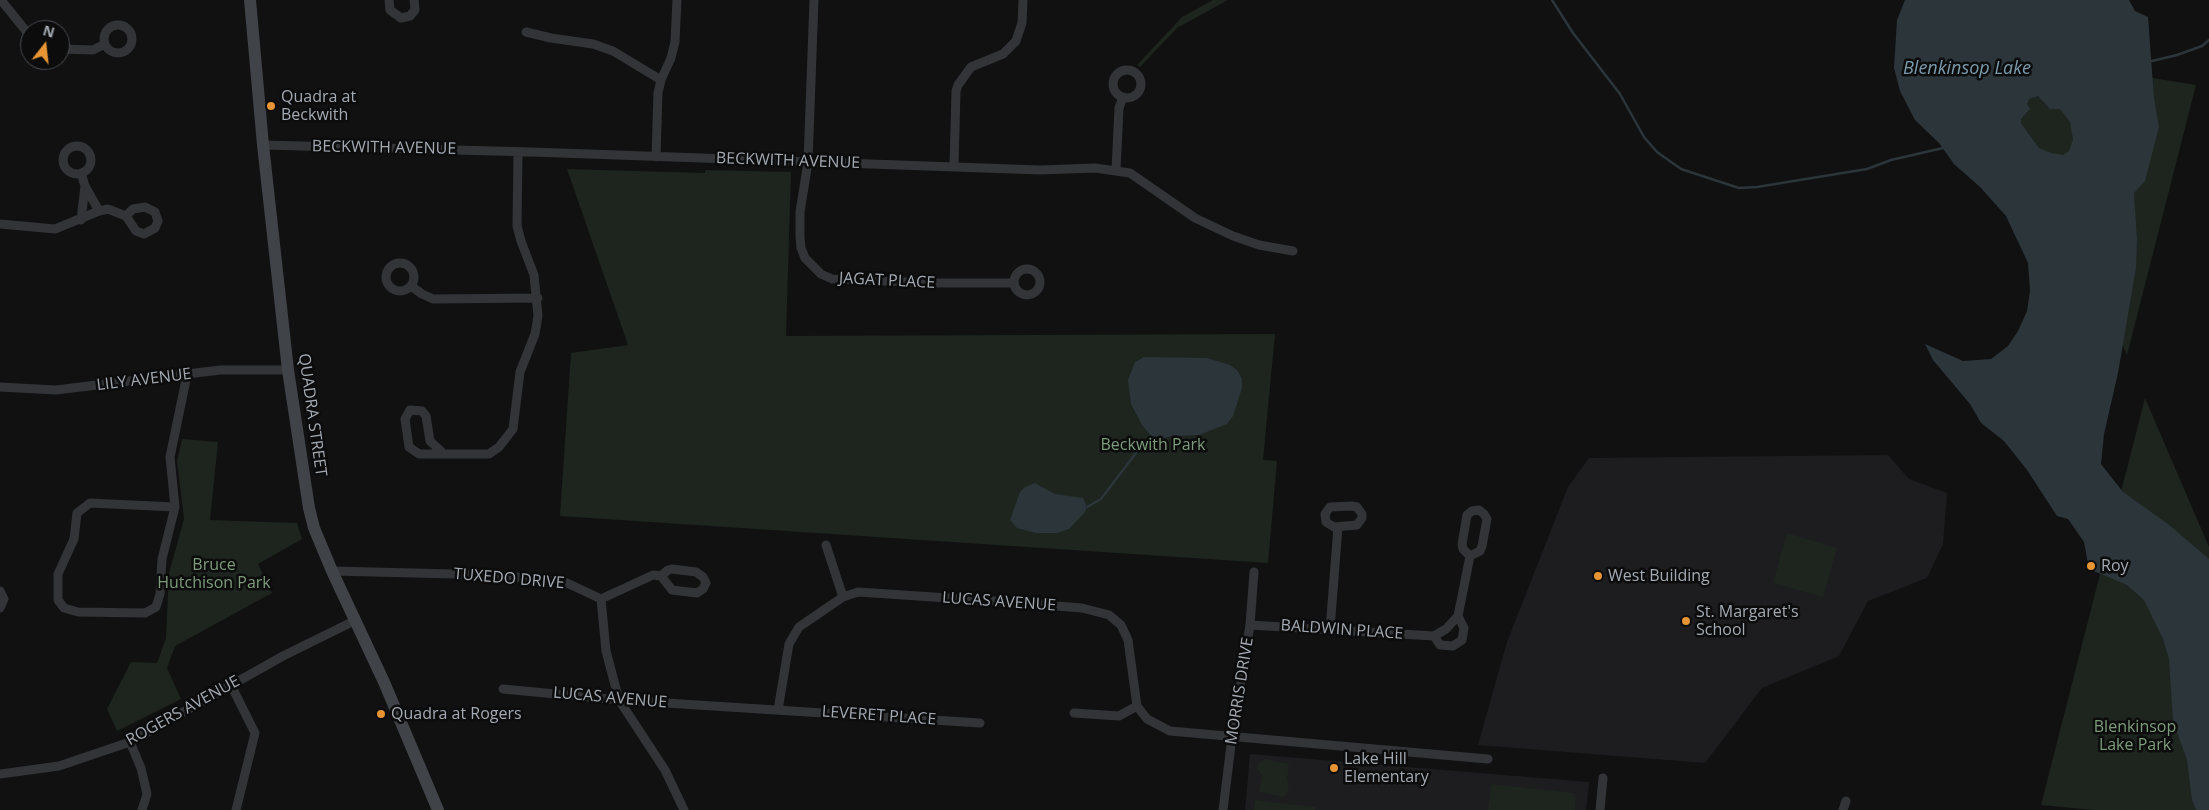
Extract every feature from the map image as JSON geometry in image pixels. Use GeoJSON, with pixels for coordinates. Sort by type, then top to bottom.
{"type":"FeatureCollection","features":[{"type":"Feature","properties":{"kind":"main road","name":"QUADRA STREET"},"geometry":{"type":"LineString","coordinates":[[250,0],[263,145],[288,370],[309,508],[332,571],[384,682],[438,810]]}},
{"type":"Feature","properties":{"kind":"street"},"geometry":{"type":"LineString","coordinates":[[1,0],[20,24]]}},
{"type":"Feature","properties":{"kind":"street"},"geometry":{"type":"LineString","coordinates":[[390,0],[390,10],[401,18],[410,16],[415,10],[414,0]]}},
{"type":"Feature","properties":{"kind":"street"},"geometry":{"type":"LineString","coordinates":[[656,157],[658,94],[675,42],[677,0]]}},
{"type":"Feature","properties":{"kind":"street","name":"JAGAT PLACE"},"geometry":{"type":"LineString","coordinates":[[814,0],[808,162],[801,200],[800,237],[801,248],[805,258],[821,274],[832,279],[936,283],[1013,283]]}},
{"type":"Feature","properties":{"kind":"street"},"geometry":{"type":"LineString","coordinates":[[954,166],[956,92],[958,84],[971,67],[1003,54],[1016,41],[1022,24],[1023,0]]}},
{"type":"Feature","properties":{"kind":"street"},"geometry":{"type":"LineString","coordinates":[[526,32],[593,44],[613,51],[661,80]]}},
{"type":"Feature","properties":{"kind":"street"},"geometry":{"type":"LineString","coordinates":[[70,49],[92,50],[105,44]]}},
{"type":"Feature","properties":{"kind":"street"},"geometry":{"type":"LineString","coordinates":[[1116,170],[1120,108],[1123,97]]}},
{"type":"Feature","properties":{"kind":"street","name":"BECKWITH AVENUE"},"geometry":{"type":"LineString","coordinates":[[263,145],[1040,170],[1095,168],[1116,170],[1130,174],[1195,218],[1234,236],[1268,247],[1293,251]]}},
{"type":"Feature","properties":{"kind":"street"},"geometry":{"type":"LineString","coordinates":[[442,452],[430,441],[426,416],[422,411],[410,410],[405,419],[409,447],[419,454],[442,452],[489,454],[499,447],[512,429],[520,372],[535,334],[538,298],[534,275],[520,241],[517,226],[518,152]]}},
{"type":"Feature","properties":{"kind":"street"},"geometry":{"type":"LineString","coordinates":[[81,174],[85,186],[99,211]]}},
{"type":"Feature","properties":{"kind":"street"},"geometry":{"type":"LineString","coordinates":[[81,220],[85,186]]}},
{"type":"Feature","properties":{"kind":"street"},"geometry":{"type":"LineString","coordinates":[[0,224],[55,229],[108,209],[126,216]]}},
{"type":"Feature","properties":{"kind":"street"},"geometry":{"type":"LineString","coordinates":[[411,286],[433,299],[538,298]]}},
{"type":"Feature","properties":{"kind":"street","name":"LILY AVENUE"},"geometry":{"type":"LineString","coordinates":[[0,387],[56,390],[220,370],[288,370]]}},
{"type":"Feature","properties":{"kind":"street"},"geometry":{"type":"LineString","coordinates":[[175,508],[90,503],[77,514],[74,539],[58,574],[58,600],[64,608],[78,612],[145,613],[156,607],[160,594],[162,559],[175,508],[170,457],[187,375]]}},
{"type":"Feature","properties":{"kind":"street","name":"BALDWIN PLACE"},"geometry":{"type":"LineString","coordinates":[[1250,625],[1434,636],[1440,645],[1453,646],[1462,640],[1464,628],[1458,616],[1470,556],[1480,550],[1482,546],[1487,520],[1479,510],[1472,511],[1467,515],[1462,544],[1463,549],[1470,556]]}},
{"type":"Feature","properties":{"kind":"street"},"geometry":{"type":"LineString","coordinates":[[1330,629],[1338,527]]}},
{"type":"Feature","properties":{"kind":"street"},"geometry":{"type":"LineString","coordinates":[[826,545],[843,598]]}},
{"type":"Feature","properties":{"kind":"street"},"geometry":{"type":"LineString","coordinates":[[661,576],[672,569],[696,572],[704,577],[706,583],[703,589],[697,593],[672,590],[661,576],[653,575],[601,599],[606,651],[619,700],[665,770],[684,810]]}},
{"type":"Feature","properties":{"kind":"street","name":"TUXEDO DRIVE"},"geometry":{"type":"LineString","coordinates":[[332,571],[496,575],[548,580],[566,582],[601,599]]}},
{"type":"Feature","properties":{"kind":"street","name":"MORRIS DRIVE"},"geometry":{"type":"LineString","coordinates":[[1223,810],[1232,737],[1250,625],[1254,572]]}},
{"type":"Feature","properties":{"kind":"street"},"geometry":{"type":"LineString","coordinates":[[0,590],[4,599],[0,608]]}},
{"type":"Feature","properties":{"kind":"street","name":"LUCAS AVENUE"},"geometry":{"type":"LineString","coordinates":[[503,689],[619,700],[778,710],[788,644],[799,627],[843,598],[858,592],[1082,608],[1109,615],[1121,625],[1128,640],[1137,706]]}},
{"type":"Feature","properties":{"kind":"street"},"geometry":{"type":"LineString","coordinates":[[1434,636],[1446,629],[1458,616]]}},
{"type":"Feature","properties":{"kind":"street","name":"ROGERS AVENUE"},"geometry":{"type":"LineString","coordinates":[[0,774],[59,766],[130,742],[282,656],[356,620]]}},
{"type":"Feature","properties":{"kind":"street"},"geometry":{"type":"LineString","coordinates":[[231,685],[255,733],[236,810]]}},
{"type":"Feature","properties":{"kind":"street"},"geometry":{"type":"LineString","coordinates":[[1074,713],[1119,716],[1137,706],[1147,719],[1170,731],[1488,760]]}},
{"type":"Feature","properties":{"kind":"street","name":"LEVERET PLACE"},"geometry":{"type":"LineString","coordinates":[[778,710],[980,723]]}},
{"type":"Feature","properties":{"kind":"street"},"geometry":{"type":"LineString","coordinates":[[130,742],[141,768],[146,794],[142,810]]}},
{"type":"Feature","properties":{"kind":"street"},"geometry":{"type":"LineString","coordinates":[[1600,810],[1603,778]]}},
{"type":"Feature","properties":{"kind":"shaded area","name":"St. Margaret's School"},"geometry":{"type":"Polygon","coordinates":[[[1888,455],[1909,479],[1947,493],[1943,544],[1927,578],[1868,601],[1839,656],[1762,688],[1705,763],[1478,745],[1507,642],[1568,487],[1589,458],[1888,455]]]}},
{"type":"Feature","properties":{"kind":"shaded area","name":"Lake Hill Elementary"},"geometry":{"type":"Polygon","coordinates":[[[1250,754],[1589,782],[1586,810],[1245,810],[1250,754]]]}},
{"type":"Feature","properties":{"kind":"green space"},"geometry":{"type":"Polygon","coordinates":[[[1213,0],[1228,0],[1177,28],[1140,67],[1137,65],[1182,17],[1213,0]]]}},
{"type":"Feature","properties":{"kind":"green space"},"geometry":{"type":"Polygon","coordinates":[[[1998,53],[2196,85],[2127,355],[2037,146],[2021,123],[1998,53]]]}},
{"type":"Feature","properties":{"kind":"green space","name":"Beckwith Park"},"geometry":{"type":"Polygon","coordinates":[[[567,169],[705,173],[705,170],[791,172],[786,336],[1275,334],[1263,460],[1277,461],[1268,563],[560,516],[571,353],[628,345],[567,169]]]}},
{"type":"Feature","properties":{"kind":"green space","name":"Blenkinsop Lake Park"},"geometry":{"type":"Polygon","coordinates":[[[2145,398],[2209,547],[2209,810],[2094,810],[2041,805],[2145,398]]]}},
{"type":"Feature","properties":{"kind":"green space","name":"Bruce Hutchison Park"},"geometry":{"type":"Polygon","coordinates":[[[182,439],[218,442],[210,520],[297,523],[302,539],[258,564],[272,593],[175,646],[167,668],[181,699],[117,731],[107,709],[131,662],[157,663],[166,638],[169,573],[184,519],[177,461],[182,439]]]}},
{"type":"Feature","properties":{"kind":"green space"},"geometry":{"type":"Polygon","coordinates":[[[1787,533],[1837,548],[1823,597],[1773,583],[1787,533]]]}},
{"type":"Feature","properties":{"kind":"green space"},"geometry":{"type":"Polygon","coordinates":[[[1265,759],[1289,764],[1287,779],[1289,786],[1284,797],[1259,792],[1262,775],[1257,769],[1258,764],[1265,759]]]}},
{"type":"Feature","properties":{"kind":"green space"},"geometry":{"type":"Polygon","coordinates":[[[1491,784],[1573,793],[1576,796],[1575,810],[1488,810],[1491,784]]]}},
{"type":"Feature","properties":{"kind":"green space"},"geometry":{"type":"Polygon","coordinates":[[[1255,800],[1315,807],[1315,810],[1254,810],[1255,800]]]}},
{"type":"Feature","properties":{"kind":"water","name":"Blenkinsop Lake"},"geometry":{"type":"Polygon","coordinates":[[[1905,0],[2129,0],[2135,11],[2148,17],[2154,98],[2159,127],[2145,181],[2134,193],[2137,240],[2136,268],[2118,373],[2104,434],[2101,464],[2123,492],[2168,524],[2209,559],[2209,810],[2196,810],[2192,800],[2187,760],[2173,721],[2169,659],[2163,639],[2144,600],[2127,585],[2089,569],[2084,542],[2068,519],[2057,516],[2027,470],[2004,441],[1981,423],[1970,404],[1933,360],[1925,344],[1963,361],[1991,359],[2008,346],[2018,331],[2027,311],[2030,291],[2028,263],[2006,216],[1980,187],[1954,164],[1939,143],[1915,120],[1900,91],[1894,68],[1897,20],[1905,0]],[[2038,96],[2029,99],[2027,104],[2030,109],[2021,119],[2021,123],[2039,148],[2063,155],[2069,151],[2073,139],[2070,122],[2060,109],[2050,109],[2038,96]]]}},
{"type":"Feature","properties":{"kind":"water"},"geometry":{"type":"Polygon","coordinates":[[[1144,357],[1207,358],[1230,365],[1237,370],[1242,379],[1242,388],[1233,416],[1227,424],[1199,435],[1158,439],[1152,437],[1142,425],[1131,404],[1128,380],[1135,362],[1144,357]]]}},
{"type":"Feature","properties":{"kind":"water"},"geometry":{"type":"Polygon","coordinates":[[[1035,483],[1055,494],[1083,498],[1087,507],[1085,512],[1069,529],[1057,533],[1036,533],[1017,528],[1010,520],[1020,492],[1025,487],[1035,483]]]}},
{"type":"Feature","properties":{"kind":"waterway"},"geometry":{"type":"LineString","coordinates":[[1552,0],[1573,33],[1620,94],[1644,137],[1657,152],[1681,169],[1739,188],[1757,187],[1867,169],[1891,160],[1943,148]]}},
{"type":"Feature","properties":{"kind":"waterway"},"geometry":{"type":"LineString","coordinates":[[2152,61],[2202,46],[2209,40]]}},
{"type":"Feature","properties":{"kind":"waterway"},"geometry":{"type":"LineString","coordinates":[[1087,507],[1101,499],[1142,445],[1152,437]]}},
{"type":"Feature","properties":{"kind":"place","name":"Quadra at Beckwith"},"geometry":{"type":"Point","coordinates":[271,106]}},
{"type":"Feature","properties":{"kind":"place","name":"Roy"},"geometry":{"type":"Point","coordinates":[2091,566]}},
{"type":"Feature","properties":{"kind":"place","name":"West Building"},"geometry":{"type":"Point","coordinates":[1598,576]}},
{"type":"Feature","properties":{"kind":"place","name":"St. Margaret's School"},"geometry":{"type":"Point","coordinates":[1686,621]}},
{"type":"Feature","properties":{"kind":"place","name":"Quadra at Rogers"},"geometry":{"type":"Point","coordinates":[381,714]}},
{"type":"Feature","properties":{"kind":"place","name":"Lake Hill Elementary"},"geometry":{"type":"Point","coordinates":[1334,768]}}]}
